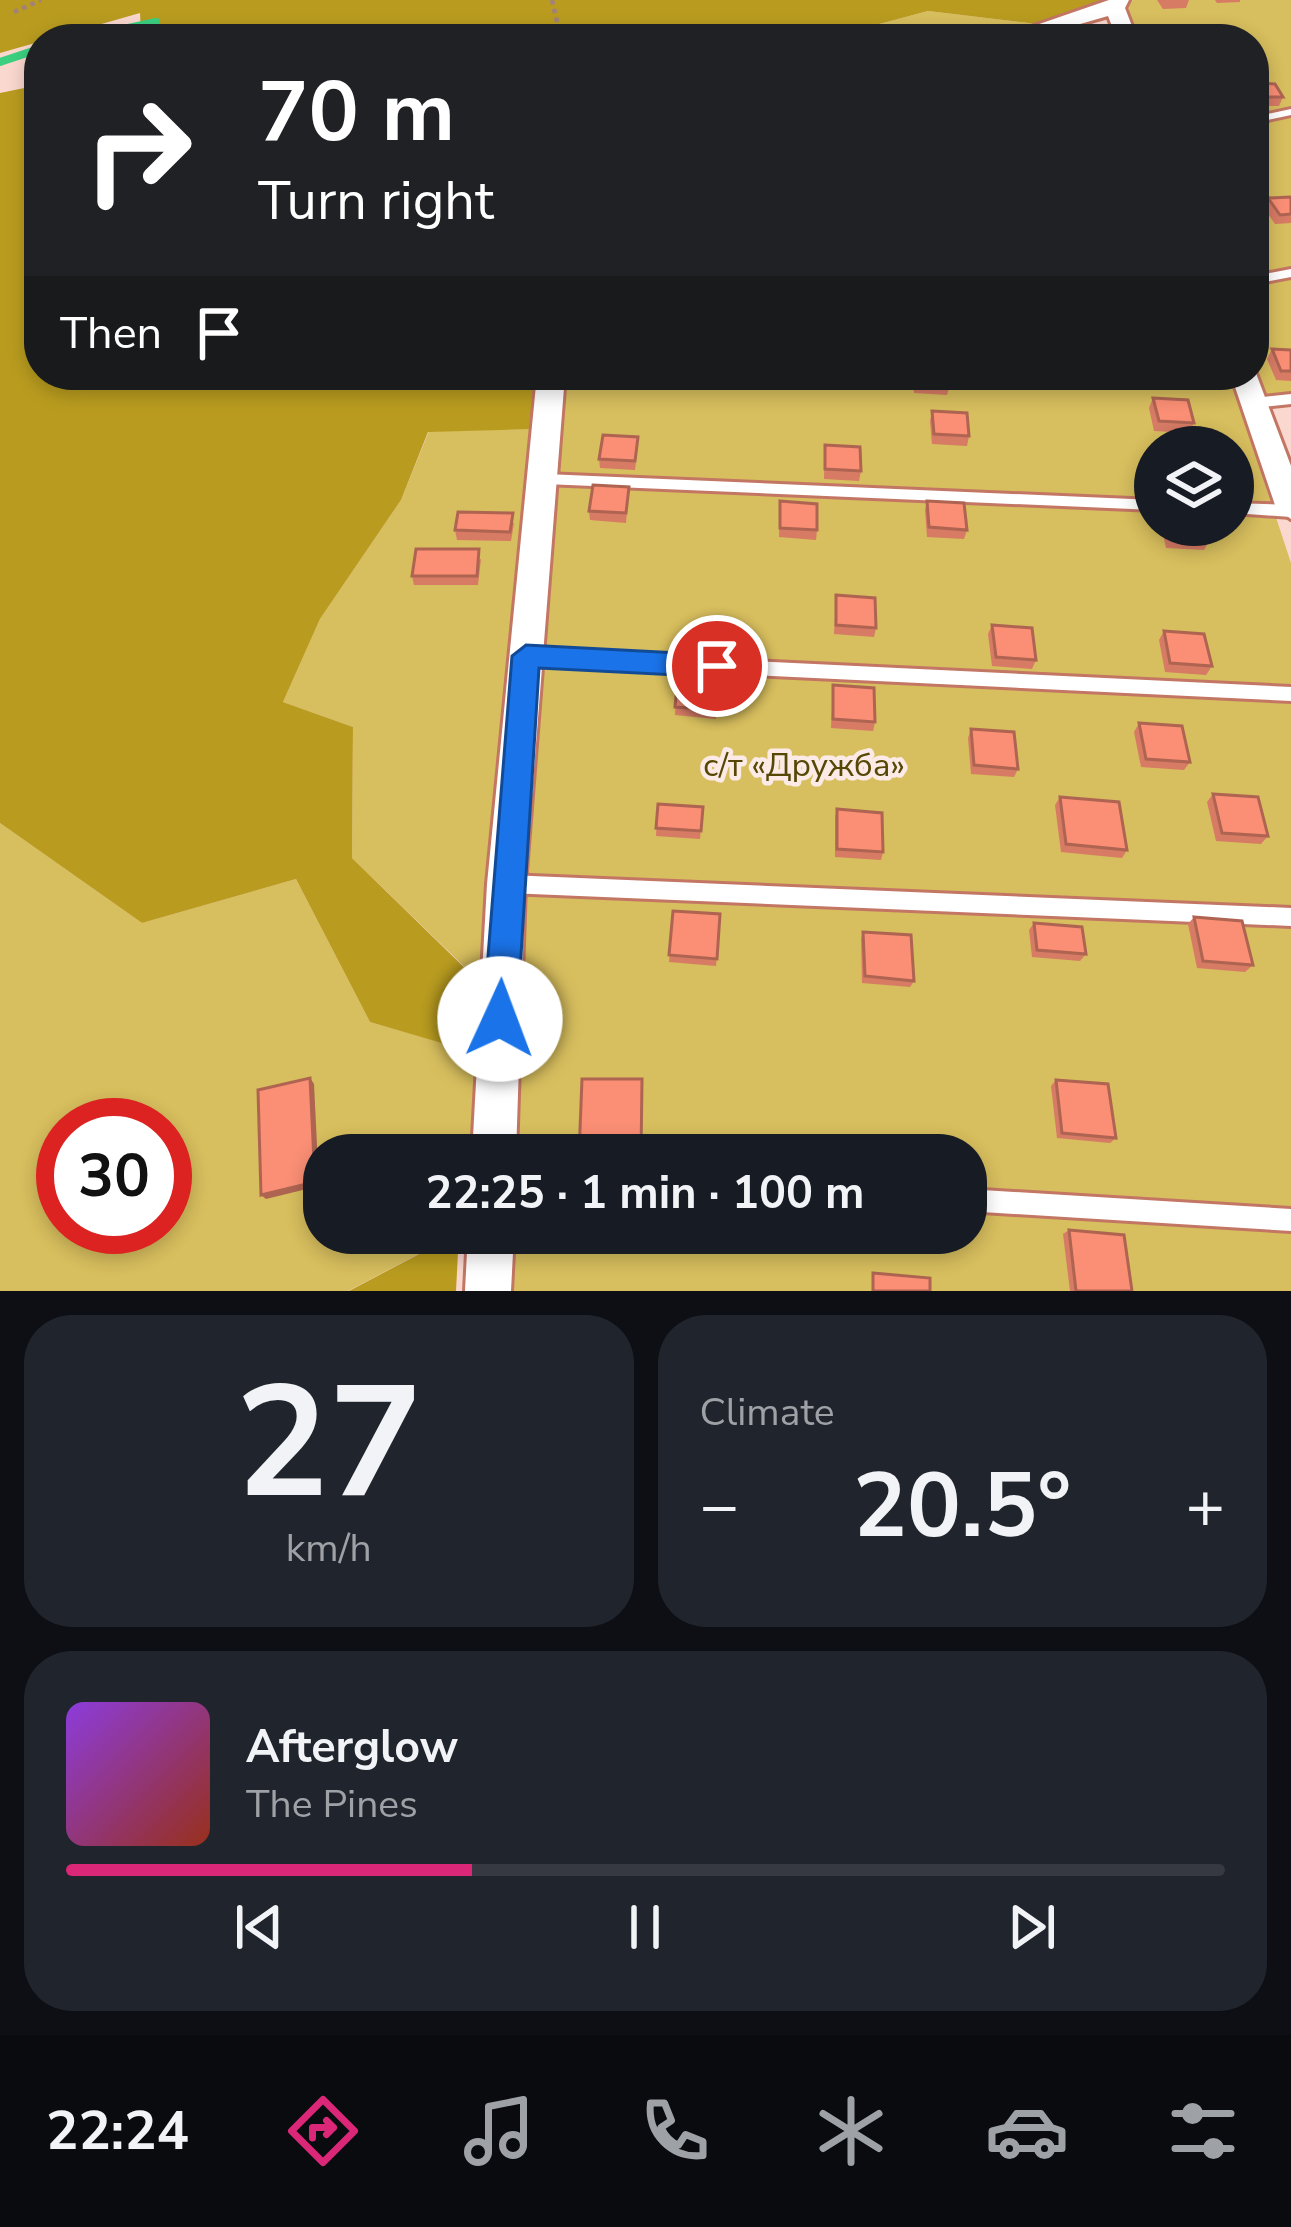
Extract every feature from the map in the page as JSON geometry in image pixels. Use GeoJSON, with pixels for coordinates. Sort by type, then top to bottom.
{"type":"FeatureCollection","features":[{"type":"Feature","properties":{"kind":"street"},"geometry":{"type":"LineString","coordinates":[[1054,24],[1117,4]]}},
{"type":"Feature","properties":{"kind":"street"},"geometry":{"type":"LineString","coordinates":[[495,1134],[506,884],[550,390]]}},
{"type":"Feature","properties":{"kind":"street"},"geometry":{"type":"LineString","coordinates":[[1250,390],[1291,509]]}},
{"type":"Feature","properties":{"kind":"street"},"geometry":{"type":"LineString","coordinates":[[488,1291],[489,1254]]}},
{"type":"Feature","properties":{"kind":"lane"},"geometry":{"type":"LineString","coordinates":[[1254,390],[1291,399]]}},
{"type":"Feature","properties":{"kind":"lane"},"geometry":{"type":"LineString","coordinates":[[545,479],[1134,504]]}},
{"type":"Feature","properties":{"kind":"lane"},"geometry":{"type":"LineString","coordinates":[[1254,508],[1291,509]]}},
{"type":"Feature","properties":{"kind":"lane"},"geometry":{"type":"LineString","coordinates":[[526,656],[1291,694]]}},
{"type":"Feature","properties":{"kind":"lane"},"geometry":{"type":"LineString","coordinates":[[506,884],[1291,917]]}},
{"type":"Feature","properties":{"kind":"lane"},"geometry":{"type":"LineString","coordinates":[[987,1201],[1291,1220]]}},
{"type":"Feature","properties":{"kind":"path"},"geometry":{"type":"LineString","coordinates":[[14,12],[41,0]]}},
{"type":"Feature","properties":{"kind":"green space"},"geometry":{"type":"Polygon","coordinates":[[[1133,0],[1291,0],[1291,393],[1266,396],[1264,390],[1269,390],[1269,24],[1130,24],[1123,5],[1133,0]]]}},
{"type":"Feature","properties":{"kind":"green space"},"geometry":{"type":"Polygon","coordinates":[[[928,11],[1037,24],[879,24],[928,11]]]}},
{"type":"Feature","properties":{"kind":"green space","name":"с/т «Дружба»"},"geometry":{"type":"Polygon","coordinates":[[[560,390],[1234,390],[1246,426],[1134,426],[1134,546],[1254,546],[1254,451],[1291,563],[1291,1291],[508,1291],[487,1254],[987,1254],[987,1134],[303,1134],[303,1254],[419,1254],[348,1291],[0,1291],[0,823],[142,923],[296,879],[370,1022],[476,1052],[476,978],[352,858],[353,727],[283,702],[320,619],[401,500],[429,431],[532,429],[558,434],[560,390]]]}},
{"type":"Feature","properties":{"kind":"shaded area"},"geometry":{"type":"Polygon","coordinates":[[[0,0],[1105,0],[1037,24],[928,11],[879,24],[141,24],[140,13],[102,24],[24,24],[24,46],[0,53],[0,0]]]}},
{"type":"Feature","properties":{"kind":"shaded area"},"geometry":{"type":"Polygon","coordinates":[[[24,88],[24,390],[535,390],[532,429],[428,432],[401,500],[320,619],[283,702],[353,727],[352,858],[476,979],[476,1053],[370,1022],[296,879],[142,923],[0,823],[0,93],[24,88]]]}},
{"type":"Feature","properties":{"kind":"shaded area"},"geometry":{"type":"Polygon","coordinates":[[[419,1254],[458,1254],[456,1291],[349,1291],[419,1254]]]}},
{"type":"Feature","properties":{"kind":"building"},"geometry":{"type":"Polygon","coordinates":[[[1269,84],[1275,84],[1283,97],[1269,97],[1269,84]]]}},
{"type":"Feature","properties":{"kind":"building"},"geometry":{"type":"Polygon","coordinates":[[[1291,197],[1291,214],[1280,215],[1269,198],[1291,197]]]}},
{"type":"Feature","properties":{"kind":"building"},"geometry":{"type":"Polygon","coordinates":[[[1272,349],[1291,350],[1291,371],[1281,371],[1272,349]]]}},
{"type":"Feature","properties":{"kind":"building"},"geometry":{"type":"Polygon","coordinates":[[[1153,398],[1188,400],[1194,423],[1159,421],[1153,398]]]}},
{"type":"Feature","properties":{"kind":"building"},"geometry":{"type":"Polygon","coordinates":[[[932,411],[967,413],[969,436],[934,434],[932,411]]]}},
{"type":"Feature","properties":{"kind":"building"},"geometry":{"type":"Polygon","coordinates":[[[603,435],[638,437],[635,461],[599,459],[603,435]]]}},
{"type":"Feature","properties":{"kind":"building"},"geometry":{"type":"Polygon","coordinates":[[[825,445],[860,447],[861,471],[825,469],[825,445]]]}},
{"type":"Feature","properties":{"kind":"building"},"geometry":{"type":"Polygon","coordinates":[[[593,485],[629,487],[626,513],[589,511],[593,485]]]}},
{"type":"Feature","properties":{"kind":"building"},"geometry":{"type":"Polygon","coordinates":[[[780,501],[817,504],[817,530],[780,528],[780,501]]]}},
{"type":"Feature","properties":{"kind":"building"},"geometry":{"type":"Polygon","coordinates":[[[927,501],[964,503],[967,530],[929,527],[927,501]]]}},
{"type":"Feature","properties":{"kind":"building"},"geometry":{"type":"Polygon","coordinates":[[[458,512],[513,513],[510,532],[455,530],[458,512]]]}},
{"type":"Feature","properties":{"kind":"building"},"geometry":{"type":"Polygon","coordinates":[[[416,549],[479,549],[477,576],[412,576],[416,549]]]}},
{"type":"Feature","properties":{"kind":"building"},"geometry":{"type":"Polygon","coordinates":[[[836,595],[875,598],[876,628],[836,625],[836,595]]]}},
{"type":"Feature","properties":{"kind":"building"},"geometry":{"type":"Polygon","coordinates":[[[992,625],[1032,628],[1036,660],[996,657],[992,625]]]}},
{"type":"Feature","properties":{"kind":"building"},"geometry":{"type":"Polygon","coordinates":[[[1164,631],[1204,634],[1212,666],[1170,663],[1164,631]]]}},
{"type":"Feature","properties":{"kind":"building"},"geometry":{"type":"Polygon","coordinates":[[[833,685],[874,688],[875,722],[833,719],[833,685]]]}},
{"type":"Feature","properties":{"kind":"building"},"geometry":{"type":"Polygon","coordinates":[[[677,686],[718,689],[717,710],[675,707],[677,686]]]}},
{"type":"Feature","properties":{"kind":"building"},"geometry":{"type":"Polygon","coordinates":[[[1139,723],[1182,726],[1190,762],[1146,759],[1139,723]]]}},
{"type":"Feature","properties":{"kind":"building"},"geometry":{"type":"Polygon","coordinates":[[[971,729],[1014,732],[1018,769],[974,765],[971,729]]]}},
{"type":"Feature","properties":{"kind":"building"},"geometry":{"type":"Polygon","coordinates":[[[1213,794],[1258,797],[1268,836],[1222,833],[1213,794]]]}},
{"type":"Feature","properties":{"kind":"building"},"geometry":{"type":"Polygon","coordinates":[[[1060,797],[1119,802],[1127,850],[1066,844],[1060,797]]]}},
{"type":"Feature","properties":{"kind":"building"},"geometry":{"type":"Polygon","coordinates":[[[658,804],[703,807],[701,831],[656,828],[658,804]]]}},
{"type":"Feature","properties":{"kind":"building"},"geometry":{"type":"Polygon","coordinates":[[[837,809],[882,813],[883,852],[837,849],[837,809]]]}},
{"type":"Feature","properties":{"kind":"building"},"geometry":{"type":"Polygon","coordinates":[[[673,911],[720,914],[717,959],[669,955],[673,911]]]}},
{"type":"Feature","properties":{"kind":"building"},"geometry":{"type":"Polygon","coordinates":[[[1194,917],[1242,921],[1253,965],[1203,961],[1194,917]]]}},
{"type":"Feature","properties":{"kind":"building"},"geometry":{"type":"Polygon","coordinates":[[[1034,923],[1082,927],[1086,954],[1037,950],[1034,923]]]}},
{"type":"Feature","properties":{"kind":"building"},"geometry":{"type":"Polygon","coordinates":[[[863,932],[911,935],[914,981],[865,976],[863,932]]]}},
{"type":"Feature","properties":{"kind":"building"},"geometry":{"type":"Polygon","coordinates":[[[310,1078],[313,1134],[303,1134],[303,1185],[261,1195],[258,1090],[310,1078]]]}},
{"type":"Feature","properties":{"kind":"building"},"geometry":{"type":"Polygon","coordinates":[[[582,1079],[642,1079],[641,1134],[580,1134],[582,1079]]]}},
{"type":"Feature","properties":{"kind":"building"},"geometry":{"type":"Polygon","coordinates":[[[1056,1080],[1108,1084],[1116,1138],[1062,1133],[1056,1080]]]}},
{"type":"Feature","properties":{"kind":"building"},"geometry":{"type":"Polygon","coordinates":[[[1069,1230],[1124,1235],[1132,1291],[1076,1291],[1069,1230]]]}},
{"type":"Feature","properties":{"kind":"building"},"geometry":{"type":"Polygon","coordinates":[[[873,1273],[930,1278],[930,1291],[873,1291],[873,1273]]]}},
{"type":"Feature","properties":{"kind":"waterway"},"geometry":{"type":"LineString","coordinates":[[147,24],[156,22]]}},
{"type":"Feature","properties":{"kind":"waterway"},"geometry":{"type":"LineString","coordinates":[[0,62],[24,54]]}},
{"type":"Feature","properties":{"kind":"route"},"geometry":{"type":"LineString","coordinates":[[500,1019],[506,884],[526,656],[717,666]]}}]}
